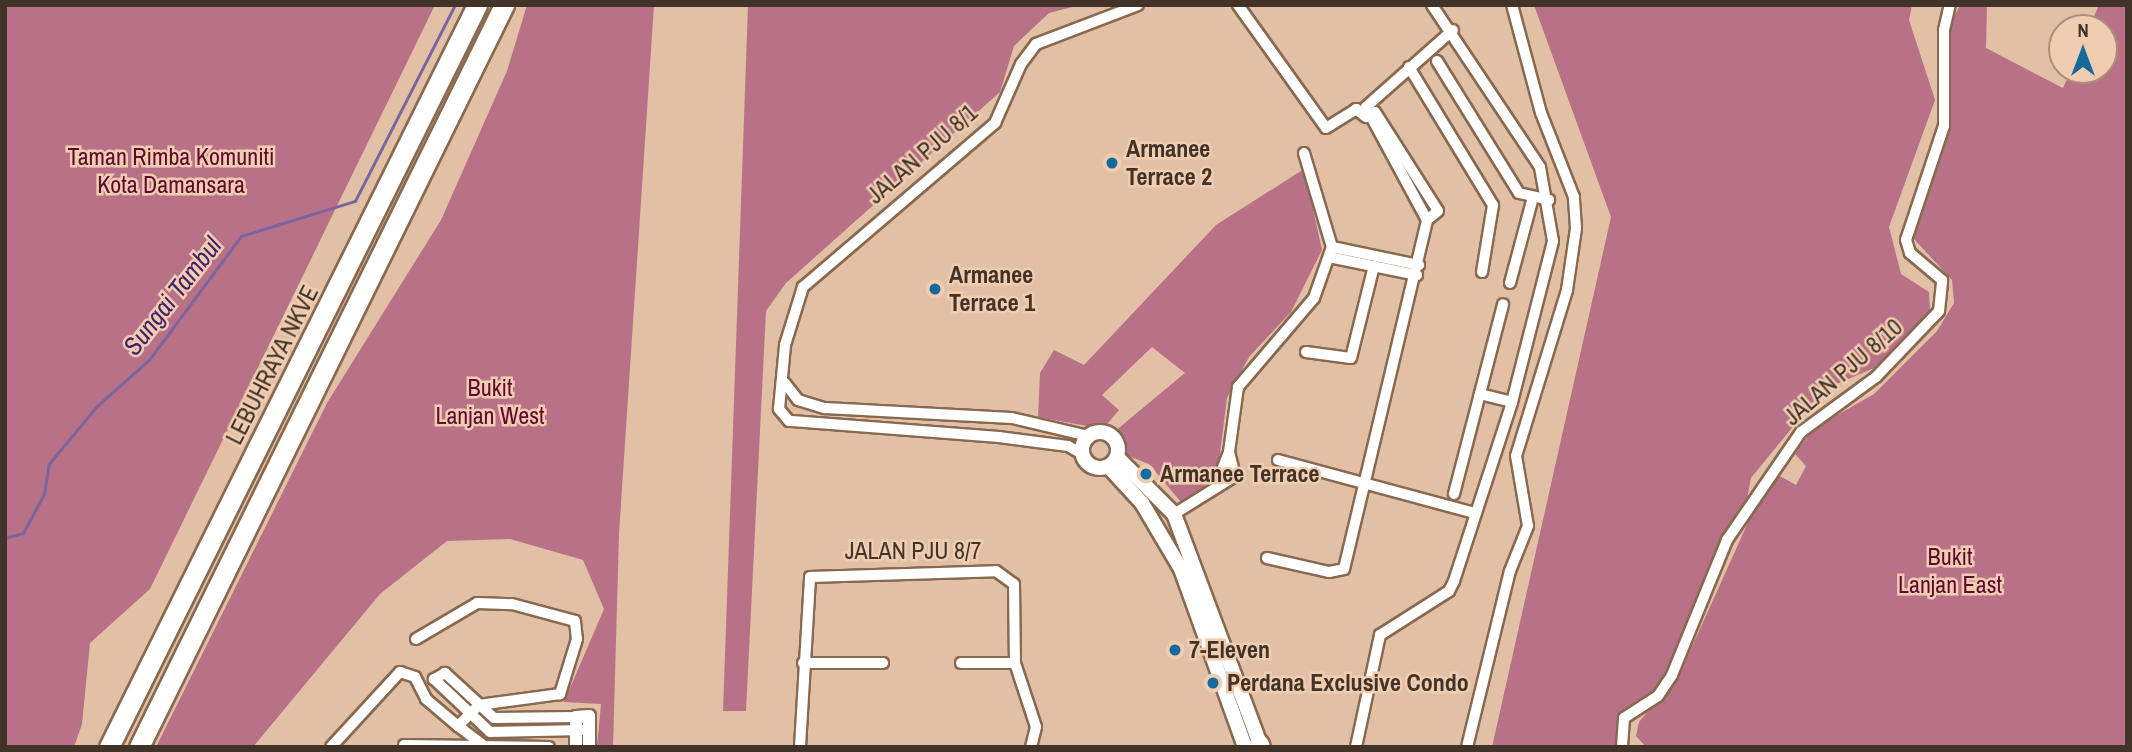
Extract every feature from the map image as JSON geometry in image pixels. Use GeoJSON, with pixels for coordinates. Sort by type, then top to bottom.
{"type":"FeatureCollection","features":[{"type":"Feature","properties":{"kind":"highway","name":"LEBUHRAYA NKVE"},"geometry":{"type":"LineString","coordinates":[[109,747],[477,5]]}},
{"type":"Feature","properties":{"kind":"highway","name":"LEBUHRAYA NKVE"},"geometry":{"type":"LineString","coordinates":[[139,747],[504,5]]}},
{"type":"Feature","properties":{"kind":"main road"},"geometry":{"type":"LineString","coordinates":[[1216,651],[1174,514],[1113,462],[1089,466],[1082,454],[1089,436],[1111,436],[1113,462],[1142,503],[1181,569],[1256,746]]}},
{"type":"Feature","properties":{"kind":"street","name":"JALAN PJU 8/1"},"geometry":{"type":"LineString","coordinates":[[1082,454],[1068,446],[999,437],[824,425],[782,416],[788,327],[803,287],[995,123],[1021,64],[1037,44],[1138,5]]}},
{"type":"Feature","properties":{"kind":"street"},"geometry":{"type":"LineString","coordinates":[[1238,5],[1326,128],[1356,109],[1371,114]]}},
{"type":"Feature","properties":{"kind":"street"},"geometry":{"type":"LineString","coordinates":[[1356,747],[1377,641],[1449,591],[1512,402],[1553,241],[1549,200],[1540,167],[1453,30],[1432,5]]}},
{"type":"Feature","properties":{"kind":"street"},"geometry":{"type":"LineString","coordinates":[[1468,747],[1510,571],[1528,526],[1516,456],[1567,290],[1576,228],[1574,197],[1541,113],[1512,5]]}},
{"type":"Feature","properties":{"kind":"street","name":"JALAN PJU 8/10"},"geometry":{"type":"LineString","coordinates":[[1622,747],[1624,718],[1658,696],[1672,675],[1727,540],[1801,432],[1876,377],[1939,311],[1942,280],[1910,253],[1906,240],[1944,126],[1944,30],[1950,5]]}},
{"type":"Feature","properties":{"kind":"street"},"geometry":{"type":"LineString","coordinates":[[1267,558],[1329,572],[1344,569],[1418,270],[1427,220],[1438,211],[1371,114],[1368,102],[1453,30]]}},
{"type":"Feature","properties":{"kind":"street"},"geometry":{"type":"LineString","coordinates":[[1437,61],[1519,193],[1532,201],[1549,200]]}},
{"type":"Feature","properties":{"kind":"street"},"geometry":{"type":"LineString","coordinates":[[1409,67],[1493,205],[1482,272]]}},
{"type":"Feature","properties":{"kind":"street"},"geometry":{"type":"LineString","coordinates":[[1174,514],[1217,482],[1235,476],[1229,452],[1238,387],[1314,298],[1331,252],[1304,153]]}},
{"type":"Feature","properties":{"kind":"street"},"geometry":{"type":"LineString","coordinates":[[1510,283],[1532,201]]}},
{"type":"Feature","properties":{"kind":"street"},"geometry":{"type":"LineString","coordinates":[[1331,252],[1418,270]]}},
{"type":"Feature","properties":{"kind":"street"},"geometry":{"type":"LineString","coordinates":[[1331,252],[1374,267],[1418,270]]}},
{"type":"Feature","properties":{"kind":"street"},"geometry":{"type":"LineString","coordinates":[[1306,352],[1351,358],[1374,267]]}},
{"type":"Feature","properties":{"kind":"street"},"geometry":{"type":"LineString","coordinates":[[1454,494],[1503,304]]}},
{"type":"Feature","properties":{"kind":"street"},"geometry":{"type":"LineString","coordinates":[[784,382],[798,400],[825,408],[1012,418],[1089,436]]}},
{"type":"Feature","properties":{"kind":"street"},"geometry":{"type":"LineString","coordinates":[[1480,394],[1512,402]]}},
{"type":"Feature","properties":{"kind":"street"},"geometry":{"type":"LineString","coordinates":[[824,425],[825,408]]}},
{"type":"Feature","properties":{"kind":"street"},"geometry":{"type":"LineString","coordinates":[[1278,460],[1475,513]]}},
{"type":"Feature","properties":{"kind":"street","name":"JALAN PJU 8/7"},"geometry":{"type":"LineString","coordinates":[[800,747],[807,583],[815,573],[996,571],[1014,584],[1015,663],[1036,727],[1031,747]]}},
{"type":"Feature","properties":{"kind":"street"},"geometry":{"type":"LineString","coordinates":[[416,639],[477,603],[512,604],[575,621],[576,639],[560,694],[479,705],[458,726]]}},
{"type":"Feature","properties":{"kind":"street"},"geometry":{"type":"LineString","coordinates":[[803,663],[883,663]]}},
{"type":"Feature","properties":{"kind":"street"},"geometry":{"type":"LineString","coordinates":[[961,663],[1015,663]]}},
{"type":"Feature","properties":{"kind":"street"},"geometry":{"type":"LineString","coordinates":[[331,747],[391,678],[404,672],[458,726],[483,746]]}},
{"type":"Feature","properties":{"kind":"street"},"geometry":{"type":"LineString","coordinates":[[576,747],[589,716],[494,718],[445,673],[436,676],[435,686],[490,732],[582,730]]}},
{"type":"Feature","properties":{"kind":"street"},"geometry":{"type":"LineString","coordinates":[[582,730],[589,747]]}},
{"type":"Feature","properties":{"kind":"street"},"geometry":{"type":"LineString","coordinates":[[404,746],[549,747]]}},
{"type":"Feature","properties":{"kind":"green space","name":"Taman Rimba Komuniti Kota Damansara"},"geometry":{"type":"Polygon","coordinates":[[[5,5],[435,5],[150,589],[90,643],[82,724],[74,747],[5,747],[5,5]]]}},
{"type":"Feature","properties":{"kind":"green space","name":"Bukit Lanjan West"},"geometry":{"type":"Polygon","coordinates":[[[527,5],[654,5],[619,534],[613,747],[597,747],[601,704],[564,702],[604,609],[583,560],[510,539],[447,541],[380,594],[253,747],[156,747],[327,403],[441,220],[507,71],[527,5]]]}},
{"type":"Feature","properties":{"kind":"green space"},"geometry":{"type":"Polygon","coordinates":[[[748,5],[1080,5],[1049,13],[1014,46],[1000,92],[786,283],[766,311],[746,711],[723,711],[748,5]]]}},
{"type":"Feature","properties":{"kind":"green space"},"geometry":{"type":"Polygon","coordinates":[[[1534,5],[1912,5],[1909,20],[1935,100],[1889,227],[1901,274],[1929,292],[1930,313],[1874,368],[1823,390],[1751,478],[1747,499],[1661,688],[1623,715],[1616,747],[1492,747],[1611,217],[1534,5]]]}},
{"type":"Feature","properties":{"kind":"green space","name":"Bukit Lanjan East"},"geometry":{"type":"Polygon","coordinates":[[[1960,5],[1987,5],[1986,48],[2048,80],[2048,84],[2063,88],[2065,84],[2118,84],[2118,14],[2095,14],[2099,5],[2127,5],[2127,747],[1646,747],[1636,736],[1639,722],[1681,671],[1755,507],[1780,476],[1796,485],[1806,466],[1795,454],[1813,429],[1874,394],[1937,331],[1954,303],[1952,280],[1913,238],[1950,127],[1951,23],[1960,5]]]}},
{"type":"Feature","properties":{"kind":"green space"},"geometry":{"type":"Polygon","coordinates":[[[1304,169],[1322,250],[1291,312],[1249,357],[1227,398],[1219,461],[1203,488],[1181,502],[1149,464],[1123,454],[1125,439],[1114,432],[1185,373],[1152,347],[1102,395],[1119,410],[1103,429],[1038,417],[1040,373],[1054,350],[1084,365],[1216,225],[1304,169]]]}},
{"type":"Feature","properties":{"kind":"waterway","name":"Sungai Tambul"},"geometry":{"type":"LineString","coordinates":[[5,538],[23,533],[44,494],[49,464],[96,407],[149,360],[241,236],[355,201],[455,5]]}},
{"type":"Feature","properties":{"kind":"place","name":"Armanee Terrace 2"},"geometry":{"type":"Point","coordinates":[1112,163]}},
{"type":"Feature","properties":{"kind":"place","name":"Armanee Terrace 1"},"geometry":{"type":"Point","coordinates":[935,289]}},
{"type":"Feature","properties":{"kind":"place","name":"Armanee Terrace"},"geometry":{"type":"Point","coordinates":[1146,474]}},
{"type":"Feature","properties":{"kind":"place","name":"7-Eleven"},"geometry":{"type":"Point","coordinates":[1175,650]}},
{"type":"Feature","properties":{"kind":"place","name":"Perdana Exclusive Condo"},"geometry":{"type":"Point","coordinates":[1213,683]}}]}
